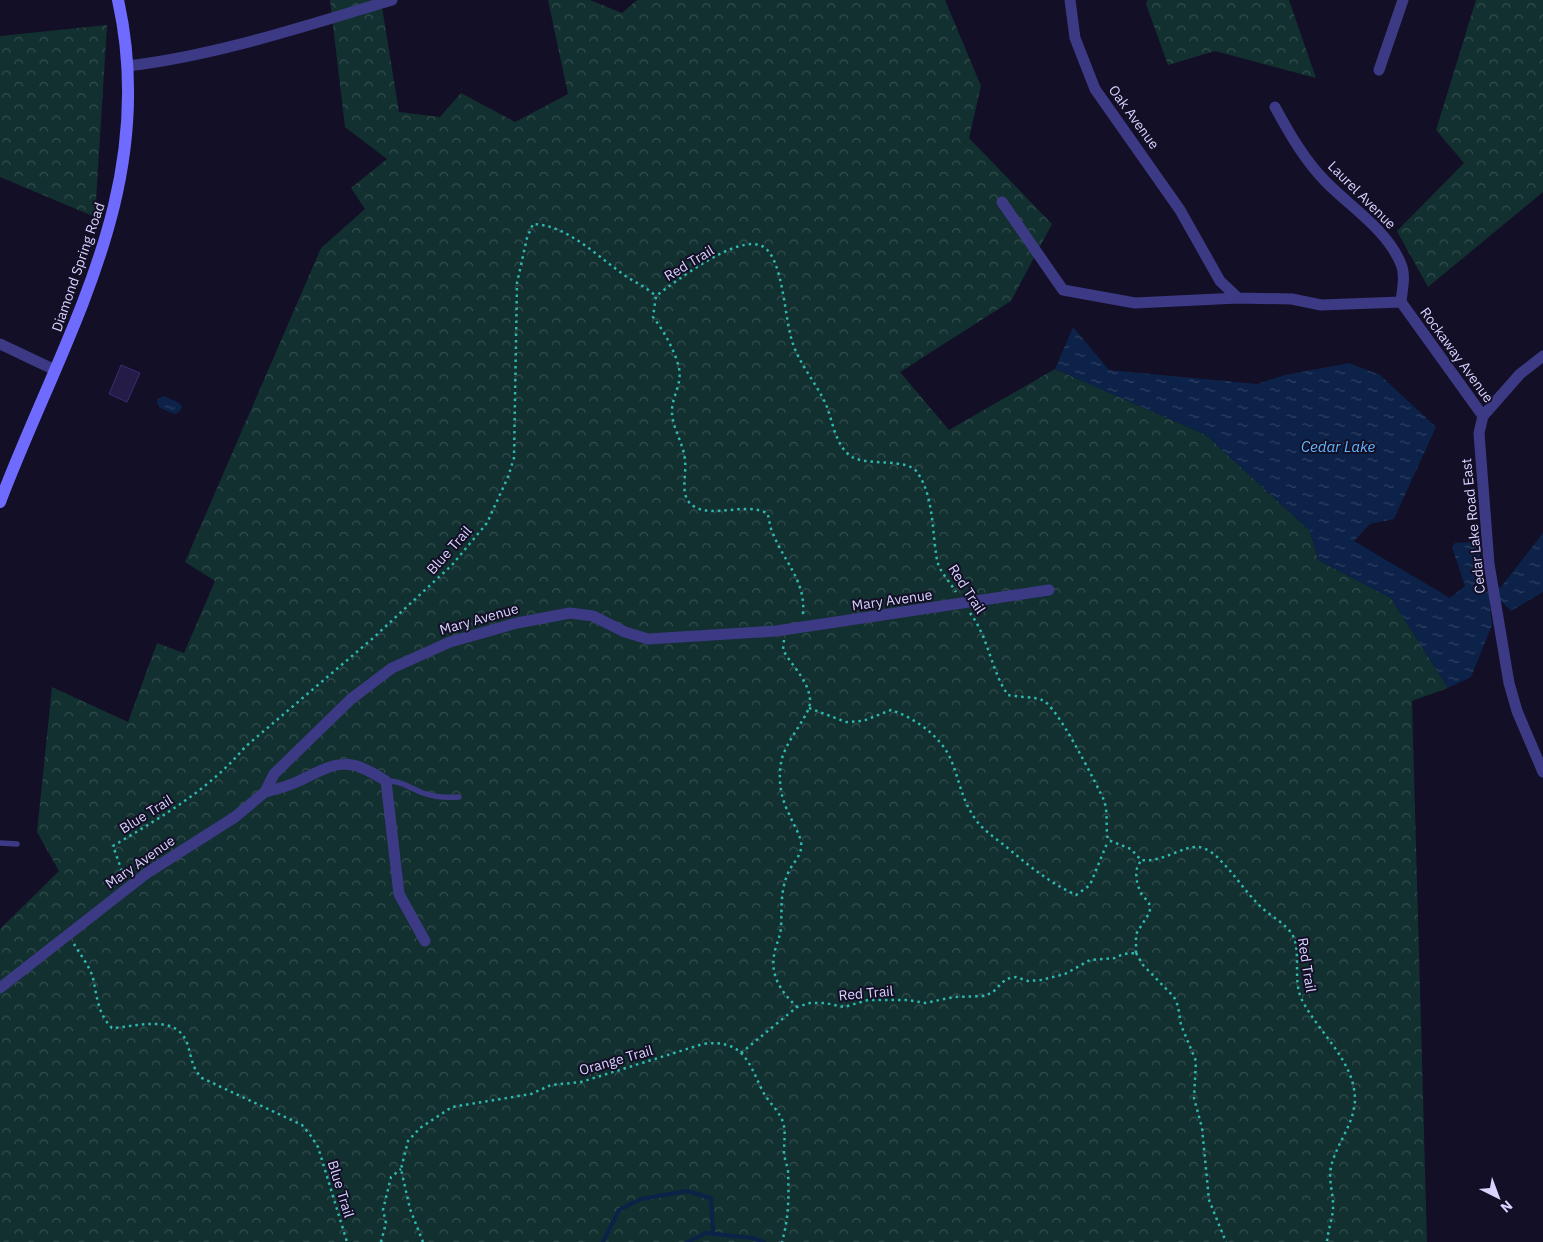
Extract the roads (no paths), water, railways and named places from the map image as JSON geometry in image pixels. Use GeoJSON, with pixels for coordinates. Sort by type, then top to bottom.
{"type":"FeatureCollection","features":[{"type":"Feature","properties":{"kind":"street","name":"Diamond Spring Road"},"geometry":{"type":"LineString","coordinates":[[0,502],[88,291],[113,215],[126,150],[127,66],[118,0]]}},
{"type":"Feature","properties":{"kind":"street"},"geometry":{"type":"LineString","coordinates":[[127,66],[201,53],[392,0]]}},
{"type":"Feature","properties":{"kind":"street","name":"Oak Avenue"},"geometry":{"type":"LineString","coordinates":[[1070,0],[1075,38],[1095,89],[1184,216],[1220,280],[1238,298]]}},
{"type":"Feature","properties":{"kind":"street"},"geometry":{"type":"LineString","coordinates":[[1379,70],[1403,0]]}},
{"type":"Feature","properties":{"kind":"street","name":"Laurel Avenue"},"geometry":{"type":"LineString","coordinates":[[1275,107],[1287,128],[1321,176],[1383,236],[1393,250],[1402,265],[1404,306]]}},
{"type":"Feature","properties":{"kind":"street","name":"Rockaway Avenue"},"geometry":{"type":"LineString","coordinates":[[1002,202],[1063,290],[1136,303],[1238,298],[1292,299],[1321,305],[1404,306],[1483,416]]}},
{"type":"Feature","properties":{"kind":"street"},"geometry":{"type":"LineString","coordinates":[[0,344],[55,370]]}},
{"type":"Feature","properties":{"kind":"street"},"geometry":{"type":"LineString","coordinates":[[1483,416],[1520,374],[1543,356]]}},
{"type":"Feature","properties":{"kind":"street","name":"Cedar Lake Road East"},"geometry":{"type":"LineString","coordinates":[[1483,416],[1479,433],[1491,583],[1498,608],[1509,683],[1517,710],[1543,772]]}},
{"type":"Feature","properties":{"kind":"street","name":"Mary Avenue"},"geometry":{"type":"LineString","coordinates":[[0,988],[125,890],[235,817],[265,792],[274,774],[351,699],[392,668],[450,642],[517,623],[570,613],[593,616],[625,632],[648,639],[790,629],[1049,590]]}},
{"type":"Feature","properties":{"kind":"street"},"geometry":{"type":"LineString","coordinates":[[265,792],[292,784],[327,766],[346,763],[369,770],[386,781],[399,894],[403,905],[425,941]]}},
{"type":"Feature","properties":{"kind":"lane"},"geometry":{"type":"LineString","coordinates":[[386,781],[395,780],[424,794],[445,798],[459,798]]}},
{"type":"Feature","properties":{"kind":"lane"},"geometry":{"type":"LineString","coordinates":[[0,843],[17,844]]}},
{"type":"Feature","properties":{"kind":"water","name":"Cedar Lake"},"geometry":{"type":"Polygon","coordinates":[[[1073,327],[1109,370],[1257,384],[1285,375],[1349,363],[1380,375],[1436,427],[1394,519],[1370,524],[1354,541],[1450,598],[1465,586],[1452,547],[1455,543],[1472,542],[1480,551],[1481,583],[1486,592],[1501,587],[1543,533],[1543,592],[1511,611],[1502,602],[1490,607],[1492,625],[1471,677],[1448,688],[1391,598],[1318,560],[1310,531],[1206,435],[1055,369],[1073,327]]]}},
{"type":"Feature","properties":{"kind":"water"},"geometry":{"type":"Polygon","coordinates":[[[164,396],[179,403],[182,407],[179,412],[175,414],[160,408],[157,403],[158,399],[164,396]]]}},
{"type":"Feature","properties":{"kind":"waterway"},"geometry":{"type":"LineString","coordinates":[[603,1242],[619,1210],[641,1199],[687,1191],[711,1198],[713,1233]]}},
{"type":"Feature","properties":{"kind":"waterway"},"geometry":{"type":"LineString","coordinates":[[688,1242],[706,1233],[752,1238],[764,1242]]}}]}
